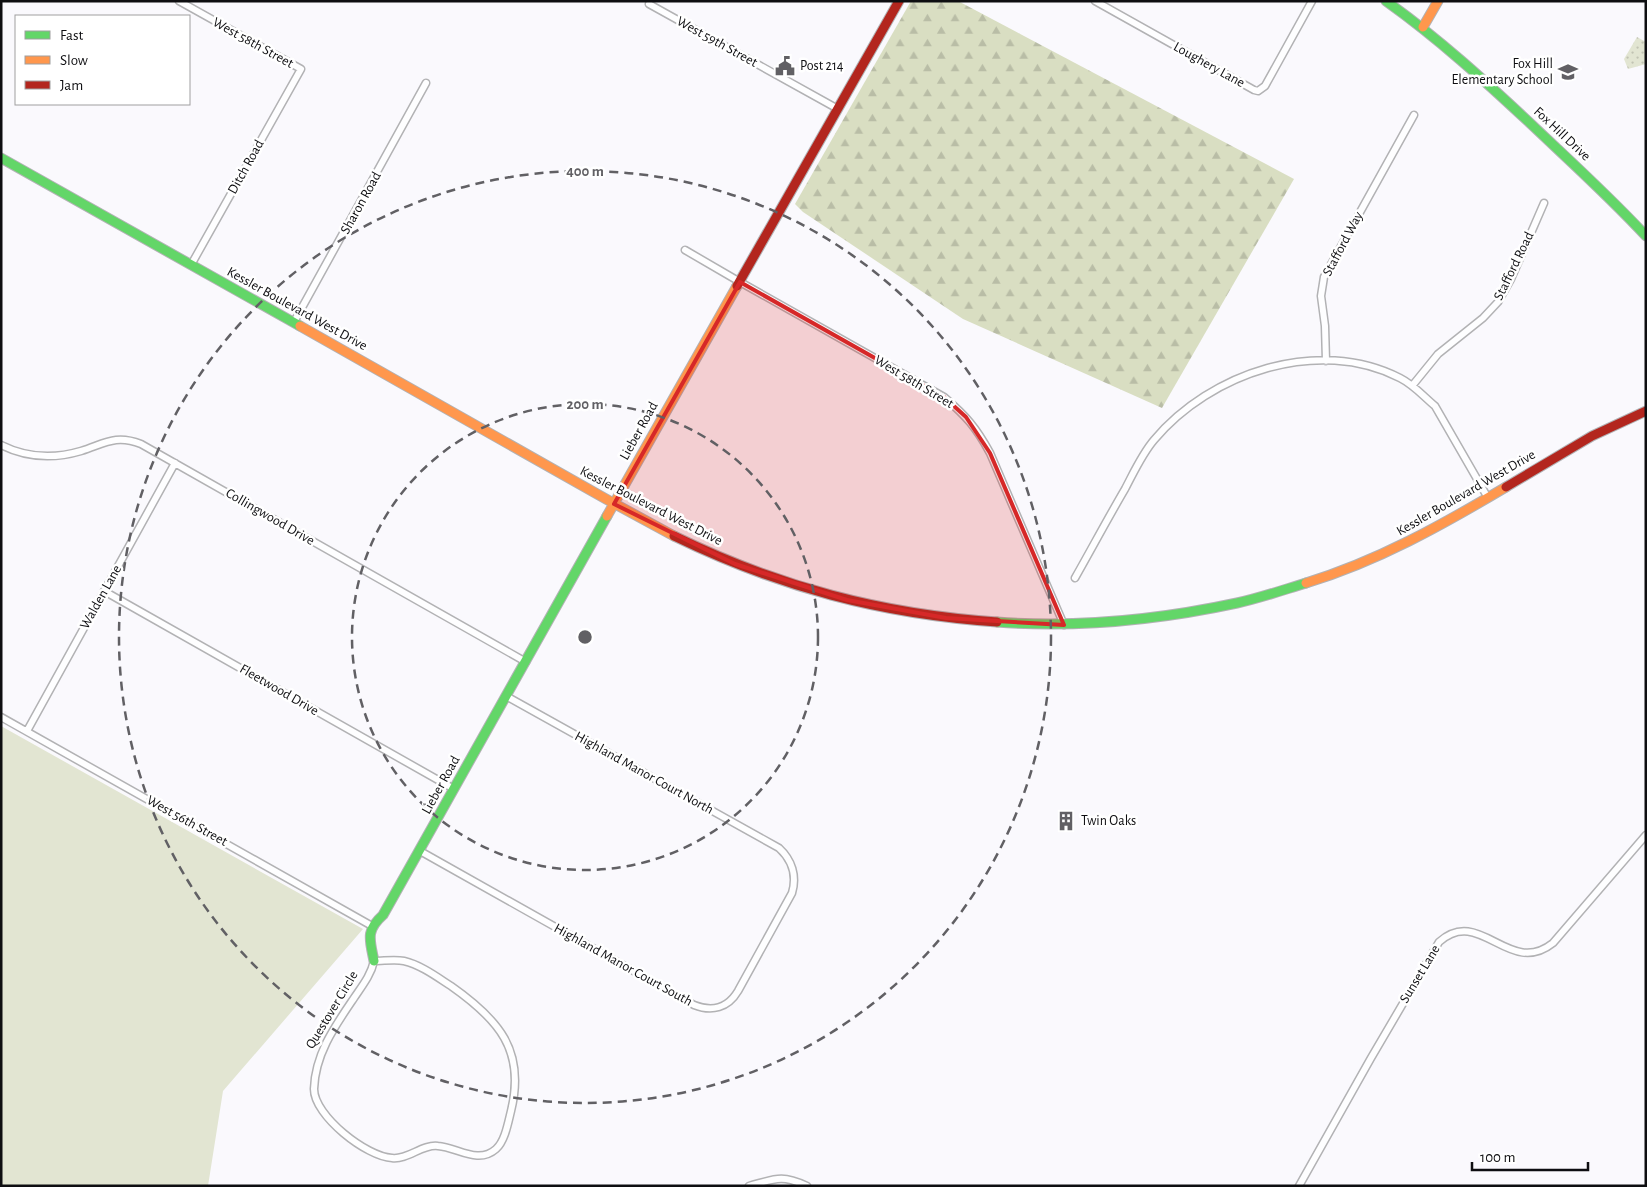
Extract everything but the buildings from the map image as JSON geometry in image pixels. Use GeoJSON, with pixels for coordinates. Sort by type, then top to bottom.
{"type":"FeatureCollection","features":[{"type":"Feature","properties":{"kind":"main road","name":"Lieber Road"},"geometry":{"type":"LineString","coordinates":[[372,926],[383,916],[899,1]]}},
{"type":"Feature","properties":{"kind":"main road","name":"Fox Hill Drive"},"geometry":{"type":"LineString","coordinates":[[1386,1],[1423,27],[1455,53],[1618,206],[1646,236]]}},
{"type":"Feature","properties":{"kind":"main road"},"geometry":{"type":"LineString","coordinates":[[1423,27],[1438,1]]}},
{"type":"Feature","properties":{"kind":"main road","name":"Kessler Boulevard West Drive"},"geometry":{"type":"LineString","coordinates":[[1,158],[614,504],[686,542],[735,564],[789,584],[871,606],[946,618],[994,623],[1064,625],[1116,622],[1163,617],[1216,608],[1282,591],[1334,574],[1390,551],[1438,527],[1592,436],[1643,412]]}},
{"type":"Feature","properties":{"kind":"main road"},"geometry":{"type":"LineString","coordinates":[[1643,412],[1646,405]]}},
{"type":"Feature","properties":{"kind":"main road","name":"Questover Circle"},"geometry":{"type":"LineString","coordinates":[[372,926],[370,938],[374,962]]}},
{"type":"Feature","properties":{"kind":"street","name":"West 58th Street"},"geometry":{"type":"LineString","coordinates":[[179,1],[301,69]]}},
{"type":"Feature","properties":{"kind":"street","name":"Loughery Lane"},"geometry":{"type":"LineString","coordinates":[[1095,1],[1258,91],[1265,86],[1312,1]]}},
{"type":"Feature","properties":{"kind":"street","name":"West 59th Street"},"geometry":{"type":"LineString","coordinates":[[649,4],[838,109]]}},
{"type":"Feature","properties":{"kind":"street","name":"Ditch Road"},"geometry":{"type":"LineString","coordinates":[[192,265],[301,69]]}},
{"type":"Feature","properties":{"kind":"street","name":"Sharon Road"},"geometry":{"type":"LineString","coordinates":[[294,322],[426,83]]}},
{"type":"Feature","properties":{"kind":"street","name":"Stafford Way"},"geometry":{"type":"LineString","coordinates":[[1326,361],[1321,296],[1324,277],[1414,115]]}},
{"type":"Feature","properties":{"kind":"street","name":"Stafford Road"},"geometry":{"type":"LineString","coordinates":[[1412,386],[1438,354],[1483,318],[1498,302],[1511,279],[1544,203]]}},
{"type":"Feature","properties":{"kind":"street","name":"West 58th Street"},"geometry":{"type":"LineString","coordinates":[[685,250],[944,398],[966,416],[987,446],[1064,625]]}},
{"type":"Feature","properties":{"kind":"street"},"geometry":{"type":"LineString","coordinates":[[1075,578],[1148,448],[1164,429],[1179,415],[1214,391],[1256,371],[1290,364],[1326,361],[1364,364],[1393,374],[1412,386],[1435,406],[1488,498]]}},
{"type":"Feature","properties":{"kind":"street","name":"Collingwood Drive"},"geometry":{"type":"LineString","coordinates":[[1,445],[24,454],[52,456],[81,451],[108,440],[126,440],[141,444],[526,662]]}},
{"type":"Feature","properties":{"kind":"street","name":"Walden Lane"},"geometry":{"type":"LineString","coordinates":[[26,731],[174,463]]}},
{"type":"Feature","properties":{"kind":"street","name":"Fleetwood Drive"},"geometry":{"type":"LineString","coordinates":[[104,591],[454,789]]}},
{"type":"Feature","properties":{"kind":"street","name":"Highland Manor Court North"},"geometry":{"type":"LineString","coordinates":[[506,696],[781,850]]}},
{"type":"Feature","properties":{"kind":"street","name":"West 56th Street"},"geometry":{"type":"LineString","coordinates":[[1,717],[372,926]]}},
{"type":"Feature","properties":{"kind":"street","name":"Sunset Lane"},"geometry":{"type":"LineString","coordinates":[[1299,1186],[1439,942],[1451,934],[1469,931],[1480,933],[1518,952],[1529,953],[1547,948],[1646,835]]}},
{"type":"Feature","properties":{"kind":"street","name":"Highland Manor Court South"},"geometry":{"type":"LineString","coordinates":[[420,851],[694,1005],[712,1009],[726,1005],[734,997],[792,894],[794,872],[790,862],[781,850]]}},
{"type":"Feature","properties":{"kind":"street","name":"Questover Circle"},"geometry":{"type":"LineString","coordinates":[[399,961],[415,965],[446,983],[472,1002],[501,1033],[512,1055],[516,1086],[505,1132],[500,1145],[494,1151],[483,1155],[471,1155],[444,1146],[433,1145],[394,1159],[385,1157],[373,1152],[344,1134],[321,1110],[314,1090],[316,1071],[321,1054],[331,1034],[368,977],[374,962],[399,961]]}},
{"type":"Feature","properties":{"kind":"street"},"geometry":{"type":"LineString","coordinates":[[749,1186],[780,1178],[793,1179],[807,1186]]}},
{"type":"Feature","properties":{"kind":"highlighted area"},"geometry":{"type":"Polygon","coordinates":[[[740,282],[944,397],[966,417],[990,453],[1064,625],[946,618],[847,600],[735,564],[614,504],[740,282]]]}},
{"type":"Feature","properties":{"kind":"green space"},"geometry":{"type":"Polygon","coordinates":[[[911,1],[958,1],[1294,179],[1162,408],[963,319],[803,212],[795,204],[911,1]]]}},
{"type":"Feature","properties":{"kind":"green space"},"geometry":{"type":"Polygon","coordinates":[[[1637,37],[1646,42],[1646,64],[1628,69],[1624,59],[1637,37]]]}},
{"type":"Feature","properties":{"kind":"green space"},"geometry":{"type":"Polygon","coordinates":[[[1,726],[363,929],[223,1091],[208,1186],[1,1186],[1,726]]]}},
{"type":"Feature","properties":{"kind":"traffic: fast"},"geometry":{"type":"LineString","coordinates":[[1386,1],[1443,45],[1496,92],[1590,179],[1646,236]]}},
{"type":"Feature","properties":{"kind":"traffic: fast"},"geometry":{"type":"LineString","coordinates":[[1,158],[300,326]]}},
{"type":"Feature","properties":{"kind":"traffic: fast"},"geometry":{"type":"LineString","coordinates":[[374,961],[370,936],[373,926],[383,915],[607,516]]}},
{"type":"Feature","properties":{"kind":"traffic: fast"},"geometry":{"type":"LineString","coordinates":[[997,622],[1057,624],[1147,618],[1237,603],[1306,583]]}},
{"type":"Feature","properties":{"kind":"traffic: slow"},"geometry":{"type":"LineString","coordinates":[[1423,27],[1438,1]]}},
{"type":"Feature","properties":{"kind":"traffic: slow"},"geometry":{"type":"LineString","coordinates":[[607,516],[737,286]]}},
{"type":"Feature","properties":{"kind":"traffic: slow"},"geometry":{"type":"LineString","coordinates":[[300,326],[674,536]]}},
{"type":"Feature","properties":{"kind":"traffic: slow"},"geometry":{"type":"LineString","coordinates":[[1306,583],[1384,553],[1458,515],[1506,487]]}},
{"type":"Feature","properties":{"kind":"traffic: jam"},"geometry":{"type":"LineString","coordinates":[[737,286],[899,1]]}},
{"type":"Feature","properties":{"kind":"traffic: jam"},"geometry":{"type":"LineString","coordinates":[[1506,487],[1592,436],[1646,411]]}},
{"type":"Feature","properties":{"kind":"traffic: jam"},"geometry":{"type":"LineString","coordinates":[[674,536],[752,570],[831,595],[912,612],[997,622]]}},
{"type":"Feature","properties":{"kind":"place","name":"Post 214"},"geometry":{"type":"Point","coordinates":[785,66]}},
{"type":"Feature","properties":{"kind":"place","name":"Fox Hill Elementary School"},"geometry":{"type":"Point","coordinates":[1568,72]}},
{"type":"Feature","properties":{"kind":"place","name":"Twin Oaks"},"geometry":{"type":"Point","coordinates":[1066,821]}}]}
